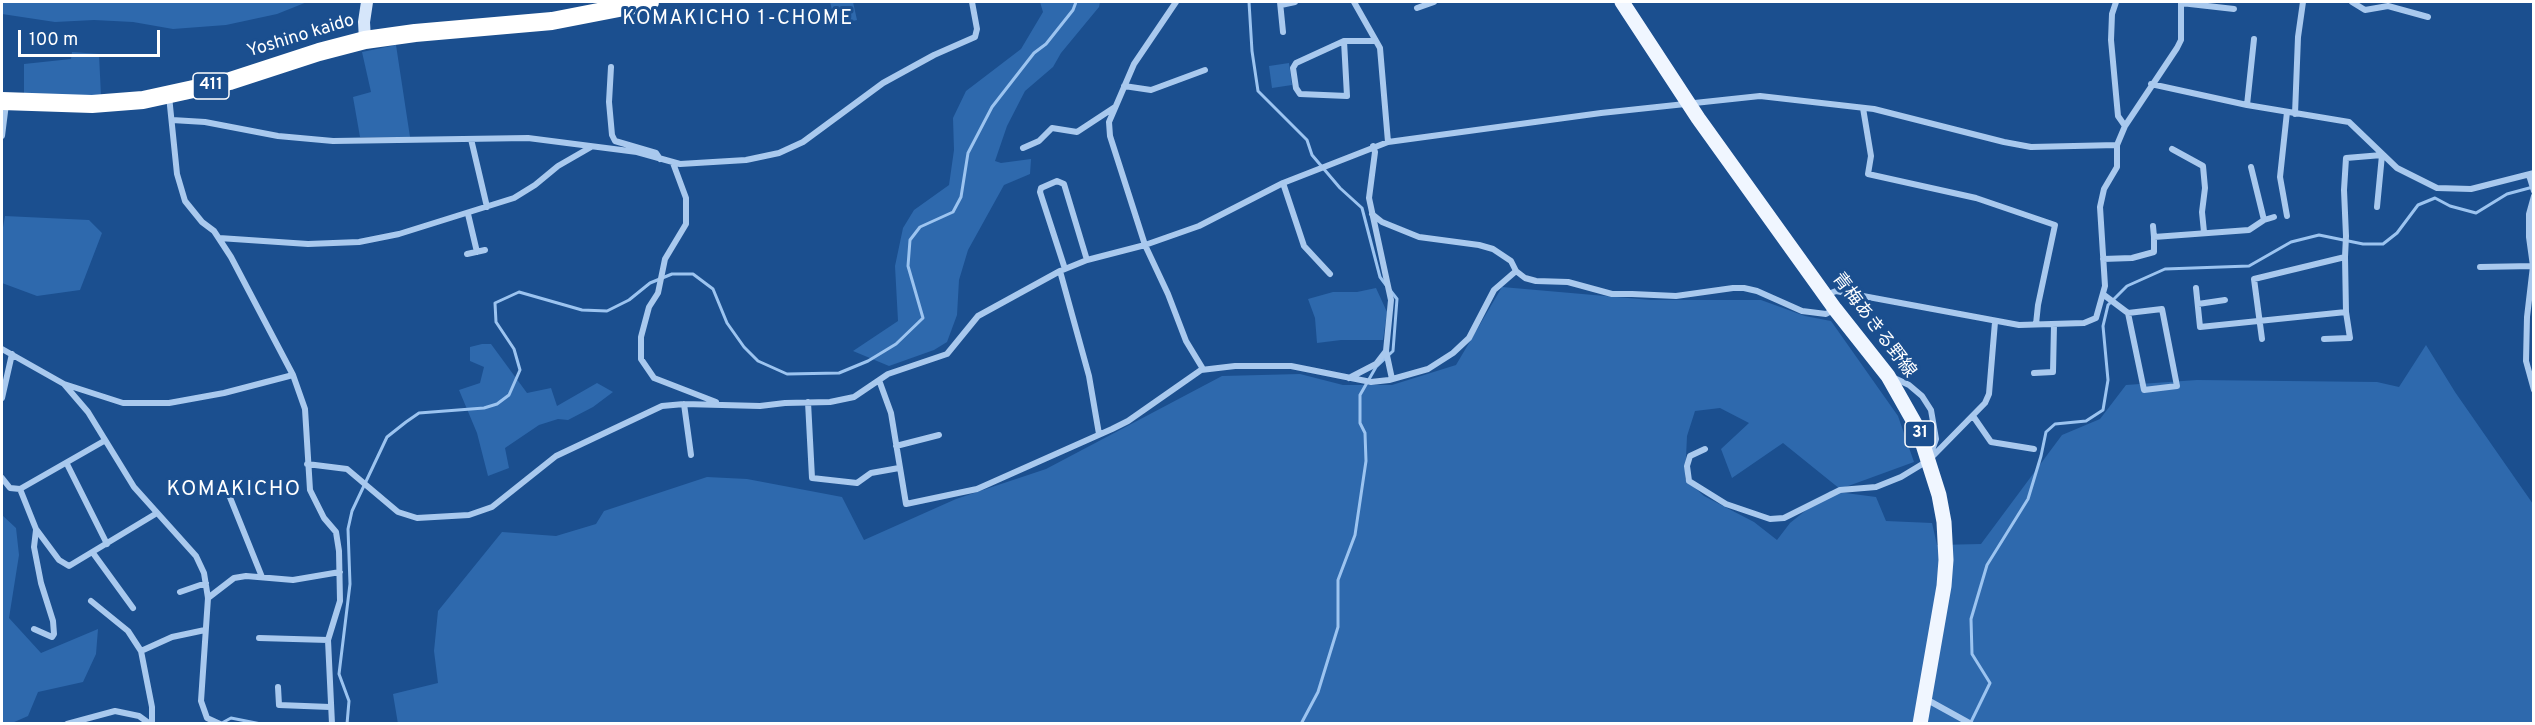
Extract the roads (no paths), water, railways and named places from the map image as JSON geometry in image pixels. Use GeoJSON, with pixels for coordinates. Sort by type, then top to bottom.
{"type":"FeatureCollection","features":[{"type":"Feature","properties":{"kind":"highway","name":"Yoshino kaido"},"geometry":{"type":"LineString","coordinates":[[4,102],[99,104],[169,96],[230,81],[310,54],[365,40],[415,33],[552,21],[650,2]]}},
{"type":"Feature","properties":{"kind":"main road","name":"青梅あきる野線"},"geometry":{"type":"LineString","coordinates":[[1622,2],[1690,104],[1825,295],[1888,376],[1918,429],[1929,460],[1944,522],[1946,560],[1944,586],[1920,723]]}},
{"type":"Feature","properties":{"kind":"street"},"geometry":{"type":"LineString","coordinates":[[365,40],[364,16],[367,2]]}},
{"type":"Feature","properties":{"kind":"street"},"geometry":{"type":"LineString","coordinates":[[172,120],[205,122],[278,136],[333,141],[528,138],[637,152],[674,163],[746,160],[779,153],[803,142],[883,82],[934,55],[975,38],[977,29],[972,2]]}},
{"type":"Feature","properties":{"kind":"street"},"geometry":{"type":"LineString","coordinates":[[1176,2],[1145,45],[1124,86],[1109,122],[1110,136],[1145,245],[1168,294],[1186,341],[1203,369]]}},
{"type":"Feature","properties":{"kind":"street"},"geometry":{"type":"LineString","coordinates":[[1283,32],[1281,3],[1295,2]]}},
{"type":"Feature","properties":{"kind":"street"},"geometry":{"type":"LineString","coordinates":[[1354,2],[1380,48],[1388,142]]}},
{"type":"Feature","properties":{"kind":"street"},"geometry":{"type":"LineString","coordinates":[[1417,8],[1434,2]]}},
{"type":"Feature","properties":{"kind":"street"},"geometry":{"type":"LineString","coordinates":[[2116,2],[2112,14],[2111,40],[2118,116],[2125,126]]}},
{"type":"Feature","properties":{"kind":"street"},"geometry":{"type":"LineString","coordinates":[[1825,295],[1836,291],[1995,322],[2054,325],[2091,321],[2096,318],[2105,296],[2100,207],[2104,189],[2117,167],[2117,145],[2125,126],[2151,84],[2178,48],[2181,39],[2181,2],[2234,9]]}},
{"type":"Feature","properties":{"kind":"street"},"geometry":{"type":"LineString","coordinates":[[2295,114],[2298,37],[2303,2]]}},
{"type":"Feature","properties":{"kind":"street"},"geometry":{"type":"LineString","coordinates":[[2352,2],[2365,10],[2388,6],[2428,17]]}},
{"type":"Feature","properties":{"kind":"street"},"geometry":{"type":"LineString","coordinates":[[2247,105],[2254,39]]}},
{"type":"Feature","properties":{"kind":"street"},"geometry":{"type":"LineString","coordinates":[[1344,41],[1347,96],[1300,94],[1296,88],[1293,68],[1296,63],[1344,41],[1377,41]]}},
{"type":"Feature","properties":{"kind":"street"},"geometry":{"type":"LineString","coordinates":[[611,68],[609,102],[612,135],[615,141],[656,153],[660,159]]}},
{"type":"Feature","properties":{"kind":"street"},"geometry":{"type":"LineString","coordinates":[[1124,86],[1151,90],[1205,70]]}},
{"type":"Feature","properties":{"kind":"street"},"geometry":{"type":"LineString","coordinates":[[2151,84],[2247,105],[2349,122],[2397,168],[2437,188],[2454,190],[2490,186],[2531,176],[2533,190]]}},
{"type":"Feature","properties":{"kind":"street"},"geometry":{"type":"LineString","coordinates":[[169,96],[177,174],[185,201],[188,207],[219,238],[293,375],[305,409],[310,490],[324,518],[336,532],[340,572],[340,601],[328,640],[332,723]]}},
{"type":"Feature","properties":{"kind":"street"},"geometry":{"type":"LineString","coordinates":[[307,464],[347,469],[398,512],[417,518],[469,515],[492,507],[556,456],[662,406],[684,404],[760,406],[830,402],[854,397],[879,380],[911,364],[947,354],[978,316],[1063,270],[1087,260],[1145,245],[1199,225],[1283,183],[1388,142],[1601,113],[1760,96],[1863,108],[2031,147],[2117,145]]}},
{"type":"Feature","properties":{"kind":"street"},"geometry":{"type":"LineString","coordinates":[[2,136],[4,102]]}},
{"type":"Feature","properties":{"kind":"street"},"geometry":{"type":"LineString","coordinates":[[1023,148],[1039,141],[1052,128],[1077,132],[1115,106]]}},
{"type":"Feature","properties":{"kind":"street"},"geometry":{"type":"LineString","coordinates":[[1863,108],[1871,156],[1869,174],[1976,198],[2055,225],[2036,324]]}},
{"type":"Feature","properties":{"kind":"street"},"geometry":{"type":"LineString","coordinates":[[2287,112],[2280,177],[2287,216]]}},
{"type":"Feature","properties":{"kind":"street"},"geometry":{"type":"LineString","coordinates":[[471,139],[487,207]]}},
{"type":"Feature","properties":{"kind":"street"},"geometry":{"type":"LineString","coordinates":[[1373,146],[1369,198],[1391,299],[1386,351],[1392,380]]}},
{"type":"Feature","properties":{"kind":"street"},"geometry":{"type":"LineString","coordinates":[[219,238],[308,244],[358,242],[399,234],[514,198],[535,185],[558,166],[591,147]]}},
{"type":"Feature","properties":{"kind":"street"},"geometry":{"type":"LineString","coordinates":[[2172,149],[2203,166],[2204,232]]}},
{"type":"Feature","properties":{"kind":"street"},"geometry":{"type":"LineString","coordinates":[[2377,207],[2382,155]]}},
{"type":"Feature","properties":{"kind":"street"},"geometry":{"type":"LineString","coordinates":[[2324,339],[2350,338],[2346,312],[2346,236],[2343,189],[2346,158],[2382,155]]}},
{"type":"Feature","properties":{"kind":"street"},"geometry":{"type":"LineString","coordinates":[[674,163],[686,198],[686,224],[665,259],[658,293],[649,306],[641,337],[641,359],[654,378],[722,405]]}},
{"type":"Feature","properties":{"kind":"street"},"geometry":{"type":"LineString","coordinates":[[2251,167],[2264,220]]}},
{"type":"Feature","properties":{"kind":"street"},"geometry":{"type":"LineString","coordinates":[[2244,180],[2253,177]]}},
{"type":"Feature","properties":{"kind":"street"},"geometry":{"type":"LineString","coordinates":[[1087,260],[1064,184],[1057,181],[1041,188],[1040,192],[1063,270],[1089,376],[1099,434]]}},
{"type":"Feature","properties":{"kind":"street"},"geometry":{"type":"LineString","coordinates":[[1283,183],[1304,246],[1330,274]]}},
{"type":"Feature","properties":{"kind":"street"},"geometry":{"type":"LineString","coordinates":[[2534,196],[2529,214],[2533,266],[2526,362],[2534,390]]}},
{"type":"Feature","properties":{"kind":"street"},"geometry":{"type":"LineString","coordinates":[[468,214],[477,252]]}},
{"type":"Feature","properties":{"kind":"street"},"geometry":{"type":"LineString","coordinates":[[1372,214],[1382,222],[1419,237],[1479,244],[1493,249],[1511,261],[1516,271],[1525,278],[1580,284],[1612,294],[1676,296],[1744,288],[1757,291],[1802,311],[1826,314],[1835,309]]}},
{"type":"Feature","properties":{"kind":"street"},"geometry":{"type":"LineString","coordinates":[[2154,237],[2249,230],[2264,220],[2274,217]]}},
{"type":"Feature","properties":{"kind":"street"},"geometry":{"type":"LineString","coordinates":[[2103,259],[2132,258],[2154,252],[2153,226]]}},
{"type":"Feature","properties":{"kind":"street"},"geometry":{"type":"LineString","coordinates":[[467,254],[485,250]]}},
{"type":"Feature","properties":{"kind":"street"},"geometry":{"type":"LineString","coordinates":[[2262,339],[2254,279],[2345,257]]}},
{"type":"Feature","properties":{"kind":"street"},"geometry":{"type":"LineString","coordinates":[[2480,267],[2533,266]]}},
{"type":"Feature","properties":{"kind":"street"},"geometry":{"type":"LineString","coordinates":[[879,380],[891,413],[906,504],[977,489],[1128,421],[1203,369],[1235,366],[1291,366],[1371,382],[1392,380],[1428,369],[1453,353],[1473,331],[1494,290],[1516,271]]}},
{"type":"Feature","properties":{"kind":"street"},"geometry":{"type":"LineString","coordinates":[[2196,288],[2200,327],[2346,312]]}},
{"type":"Feature","properties":{"kind":"street"},"geometry":{"type":"LineString","coordinates":[[2105,296],[2128,313],[2144,390],[2177,386],[2162,309],[2128,313]]}},
{"type":"Feature","properties":{"kind":"street"},"geometry":{"type":"LineString","coordinates":[[2198,304],[2225,300]]}},
{"type":"Feature","properties":{"kind":"street"},"geometry":{"type":"LineString","coordinates":[[1705,449],[1690,456],[1687,466],[1689,481],[1726,504],[1770,519],[1784,518],[1840,490],[1876,487],[1901,477],[1929,460],[1986,403],[1989,394],[1995,322]]}},
{"type":"Feature","properties":{"kind":"street"},"geometry":{"type":"LineString","coordinates":[[2034,373],[2052,372],[2054,325]]}},
{"type":"Feature","properties":{"kind":"street"},"geometry":{"type":"LineString","coordinates":[[2,349],[64,384],[123,403],[170,403],[224,393],[293,375]]}},
{"type":"Feature","properties":{"kind":"street"},"geometry":{"type":"LineString","coordinates":[[1347,379],[1376,364],[1386,351]]}},
{"type":"Feature","properties":{"kind":"street"},"geometry":{"type":"LineString","coordinates":[[2,398],[12,354]]}},
{"type":"Feature","properties":{"kind":"street"},"geometry":{"type":"LineString","coordinates":[[64,384],[88,412],[134,487],[196,556],[204,573],[208,598],[201,701],[207,718],[219,723]]}},
{"type":"Feature","properties":{"kind":"street"},"geometry":{"type":"LineString","coordinates":[[808,402],[812,478],[857,483],[871,473],[899,468]]}},
{"type":"Feature","properties":{"kind":"street"},"geometry":{"type":"LineString","coordinates":[[684,404],[691,455]]}},
{"type":"Feature","properties":{"kind":"street"},"geometry":{"type":"LineString","coordinates":[[1973,416],[1991,442],[2034,449]]}},
{"type":"Feature","properties":{"kind":"street"},"geometry":{"type":"LineString","coordinates":[[896,446],[939,435]]}},
{"type":"Feature","properties":{"kind":"street"},"geometry":{"type":"LineString","coordinates":[[2,478],[10,488],[20,489],[104,441]]}},
{"type":"Feature","properties":{"kind":"street"},"geometry":{"type":"LineString","coordinates":[[67,464],[107,544]]}},
{"type":"Feature","properties":{"kind":"street"},"geometry":{"type":"LineString","coordinates":[[20,489],[36,529],[60,560],[69,566],[156,513]]}},
{"type":"Feature","properties":{"kind":"street"},"geometry":{"type":"LineString","coordinates":[[227,490],[262,578]]}},
{"type":"Feature","properties":{"kind":"street"},"geometry":{"type":"LineString","coordinates":[[34,629],[52,637],[54,634],[36,556],[36,529]]}},
{"type":"Feature","properties":{"kind":"street"},"geometry":{"type":"LineString","coordinates":[[93,553],[133,608]]}},
{"type":"Feature","properties":{"kind":"street"},"geometry":{"type":"LineString","coordinates":[[208,598],[234,578],[293,580],[340,572]]}},
{"type":"Feature","properties":{"kind":"street"},"geometry":{"type":"LineString","coordinates":[[180,592],[206,583]]}},
{"type":"Feature","properties":{"kind":"street"},"geometry":{"type":"LineString","coordinates":[[67,723],[115,711],[139,716],[151,723],[152,707],[141,651],[128,631],[91,601]]}},
{"type":"Feature","properties":{"kind":"street"},"geometry":{"type":"LineString","coordinates":[[141,651],[172,638],[206,630]]}},
{"type":"Feature","properties":{"kind":"street"},"geometry":{"type":"LineString","coordinates":[[259,638],[328,640]]}},
{"type":"Feature","properties":{"kind":"street"},"geometry":{"type":"LineString","coordinates":[[278,687],[279,705],[330,707]]}},
{"type":"Feature","properties":{"kind":"street"},"geometry":{"type":"LineString","coordinates":[[1924,698],[1971,723]]}},
{"type":"Feature","properties":{"kind":"street"},"geometry":{"type":"LineString","coordinates":[[199,723],[207,718]]}},
{"type":"Feature","properties":{"kind":"waterway"},"geometry":{"type":"LineString","coordinates":[[347,724],[349,701],[339,674],[350,584],[348,529],[352,511],[387,437],[406,422],[419,413],[484,408],[497,404],[509,395],[520,370],[514,349],[496,322],[495,303],[519,292],[582,310],[607,311],[629,300],[650,283],[672,274],[693,274],[713,289],[727,323],[744,347],[758,361],[787,374],[839,373],[868,361],[896,344],[923,318],[908,266],[910,240],[920,227],[953,212],[961,197],[968,153],[992,107],[1034,53],[1046,44],[1073,10],[1076,2]]}},
{"type":"Feature","properties":{"kind":"waterway"},"geometry":{"type":"LineString","coordinates":[[1249,2],[1252,51],[1258,91],[1307,140],[1312,155],[1340,188],[1362,208],[1380,277],[1386,285]]}},
{"type":"Feature","properties":{"kind":"waterway"},"geometry":{"type":"LineString","coordinates":[[1970,724],[1990,683],[1972,654],[1971,619],[1987,565],[2028,499],[2046,432],[2055,424],[2086,421],[2103,410],[2108,380],[2103,326],[2108,305],[2127,286],[2165,269],[2249,266],[2291,242],[2319,235],[2363,244],[2383,244],[2397,233],[2418,205],[2435,198],[2450,206],[2476,213],[2507,194],[2533,187]]}},
{"type":"Feature","properties":{"kind":"waterway"},"geometry":{"type":"LineString","coordinates":[[1301,724],[1318,692],[1338,627],[1338,580],[1355,535],[1366,461],[1365,433],[1360,423],[1360,395],[1376,367],[1393,351],[1397,299],[1390,290]]}},
{"type":"Feature","properties":{"kind":"waterway"},"geometry":{"type":"LineString","coordinates":[[220,724],[231,718],[261,724]]}},
{"type":"Feature","properties":{"kind":"waterway"},"geometry":{"type":"LineString","coordinates":[[121,724],[141,724]]}},
{"type":"Feature","properties":{"kind":"district","name":"KOMAKICHO 1-CHOME"},"geometry":{"type":"Point","coordinates":[738,20]}},
{"type":"Feature","properties":{"kind":"district","name":"KOMAKICHO"},"geometry":{"type":"Point","coordinates":[234,491]}}]}
